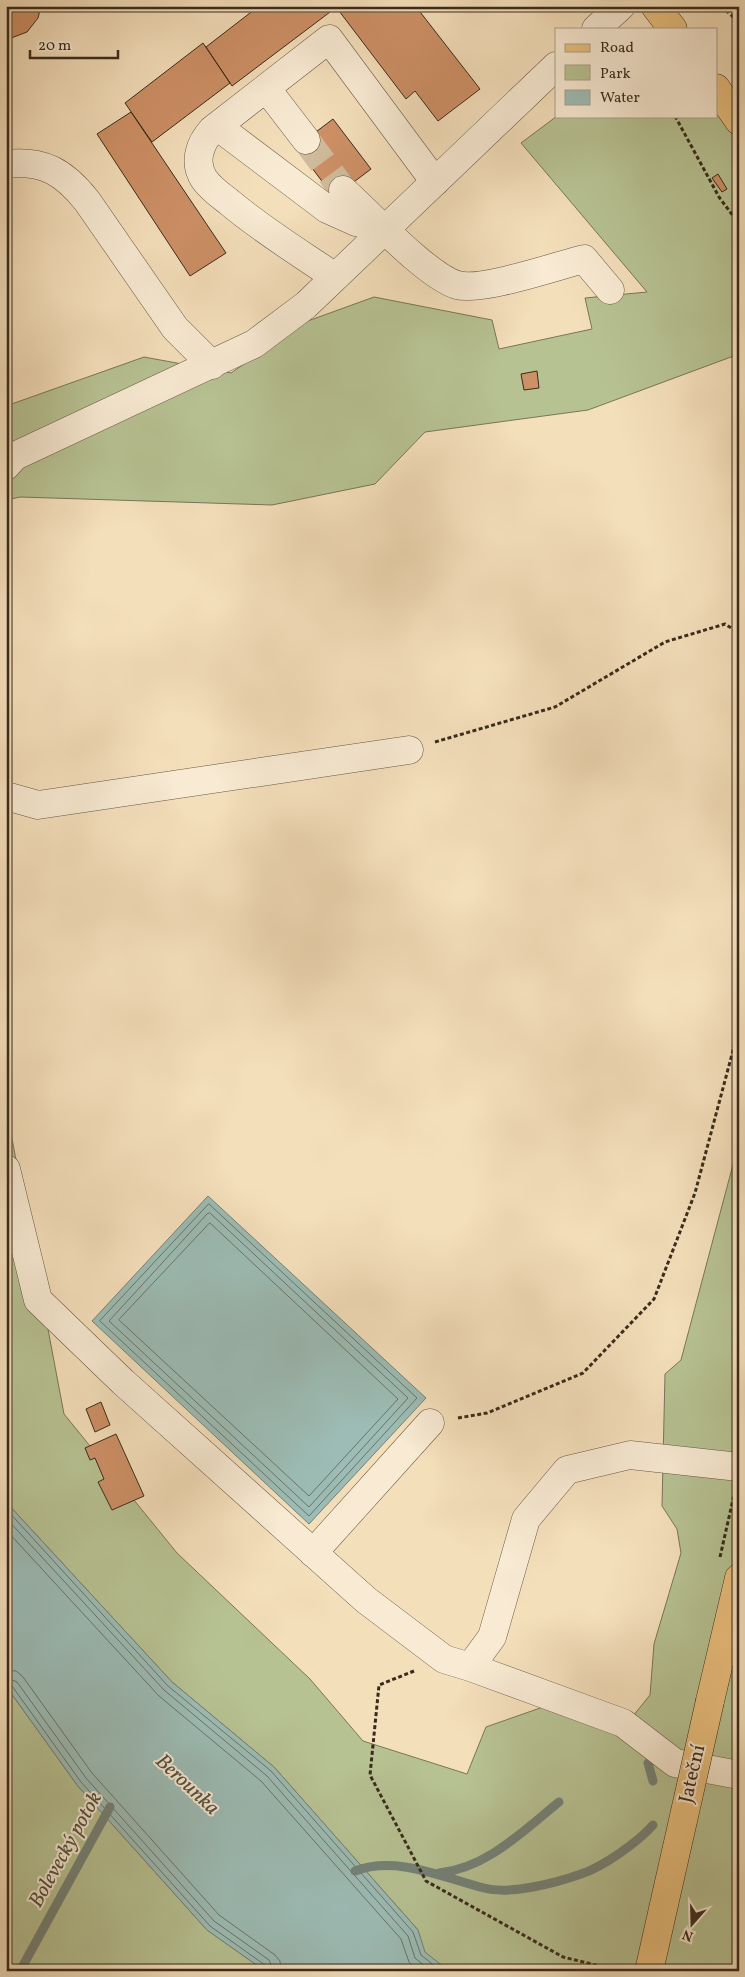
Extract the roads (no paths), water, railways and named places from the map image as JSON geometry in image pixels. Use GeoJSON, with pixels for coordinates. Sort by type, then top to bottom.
{"type":"FeatureCollection","features":[{"type":"Feature","properties":{"kind":"main road"},"geometry":{"type":"LineString","coordinates":[[655,6],[672,28]]}},
{"type":"Feature","properties":{"kind":"main road"},"geometry":{"type":"LineString","coordinates":[[718,91],[739,122]]}},
{"type":"Feature","properties":{"kind":"main road","name":"Jateční"},"geometry":{"type":"LineString","coordinates":[[649,1971],[739,1578]]}},
{"type":"Feature","properties":{"kind":"lane"},"geometry":{"type":"LineString","coordinates":[[597,28],[621,6]]}},
{"type":"Feature","properties":{"kind":"lane"},"geometry":{"type":"LineString","coordinates":[[336,277],[246,216],[211,188],[203,178],[199,165],[199,152],[203,140],[217,126],[329,39],[435,182]]}},
{"type":"Feature","properties":{"kind":"lane"},"geometry":{"type":"LineString","coordinates":[[6,466],[15,456],[254,344],[306,305],[555,67]]}},
{"type":"Feature","properties":{"kind":"lane"},"geometry":{"type":"LineString","coordinates":[[266,88],[306,140]]}},
{"type":"Feature","properties":{"kind":"lane"},"geometry":{"type":"LineString","coordinates":[[217,126],[327,209],[356,222],[386,229]]}},
{"type":"Feature","properties":{"kind":"lane"},"geometry":{"type":"LineString","coordinates":[[6,164],[25,162],[50,168],[71,181],[87,201],[175,328],[212,365]]}},
{"type":"Feature","properties":{"kind":"lane"},"geometry":{"type":"LineString","coordinates":[[343,190],[436,275],[458,285],[478,286],[584,258],[610,290]]}},
{"type":"Feature","properties":{"kind":"lane"},"geometry":{"type":"LineString","coordinates":[[6,796],[38,805],[408,750]]}},
{"type":"Feature","properties":{"kind":"lane"},"geometry":{"type":"LineString","coordinates":[[6,1169],[38,1300],[123,1382],[366,1600],[444,1659],[623,1723],[675,1763],[739,1775]]}},
{"type":"Feature","properties":{"kind":"lane"},"geometry":{"type":"LineString","coordinates":[[313,1553],[430,1423]]}},
{"type":"Feature","properties":{"kind":"lane"},"geometry":{"type":"LineString","coordinates":[[470,1667],[492,1637],[526,1519],[567,1470],[630,1455],[739,1467]]}},
{"type":"Feature","properties":{"kind":"water"},"geometry":{"type":"Polygon","coordinates":[[[208,1196],[426,1398],[309,1524],[92,1321],[208,1196]]]}},
{"type":"Feature","properties":{"kind":"water","name":"Berounka"},"geometry":{"type":"Polygon","coordinates":[[[6,1502],[172,1682],[274,1767],[418,1930],[425,1952],[449,1971],[265,1971],[207,1930],[77,1785],[6,1686],[6,1502]]]}},
{"type":"Feature","properties":{"kind":"waterway"},"geometry":{"type":"LineString","coordinates":[[648,1763],[653,1781]]}},
{"type":"Feature","properties":{"kind":"waterway"},"geometry":{"type":"LineString","coordinates":[[439,1873],[456,1870],[489,1856],[518,1836],[559,1802]]}},
{"type":"Feature","properties":{"kind":"waterway","name":"Bolevecký potok"},"geometry":{"type":"LineString","coordinates":[[20,1971],[110,1807]]}},
{"type":"Feature","properties":{"kind":"waterway"},"geometry":{"type":"LineString","coordinates":[[355,1871],[371,1867],[403,1867],[495,1890],[533,1887],[590,1871],[629,1846],[653,1825]]}},
{"type":"Feature","properties":{"kind":"tunnel"},"geometry":{"type":"LineString","coordinates":[[306,140],[343,190]]}}]}
